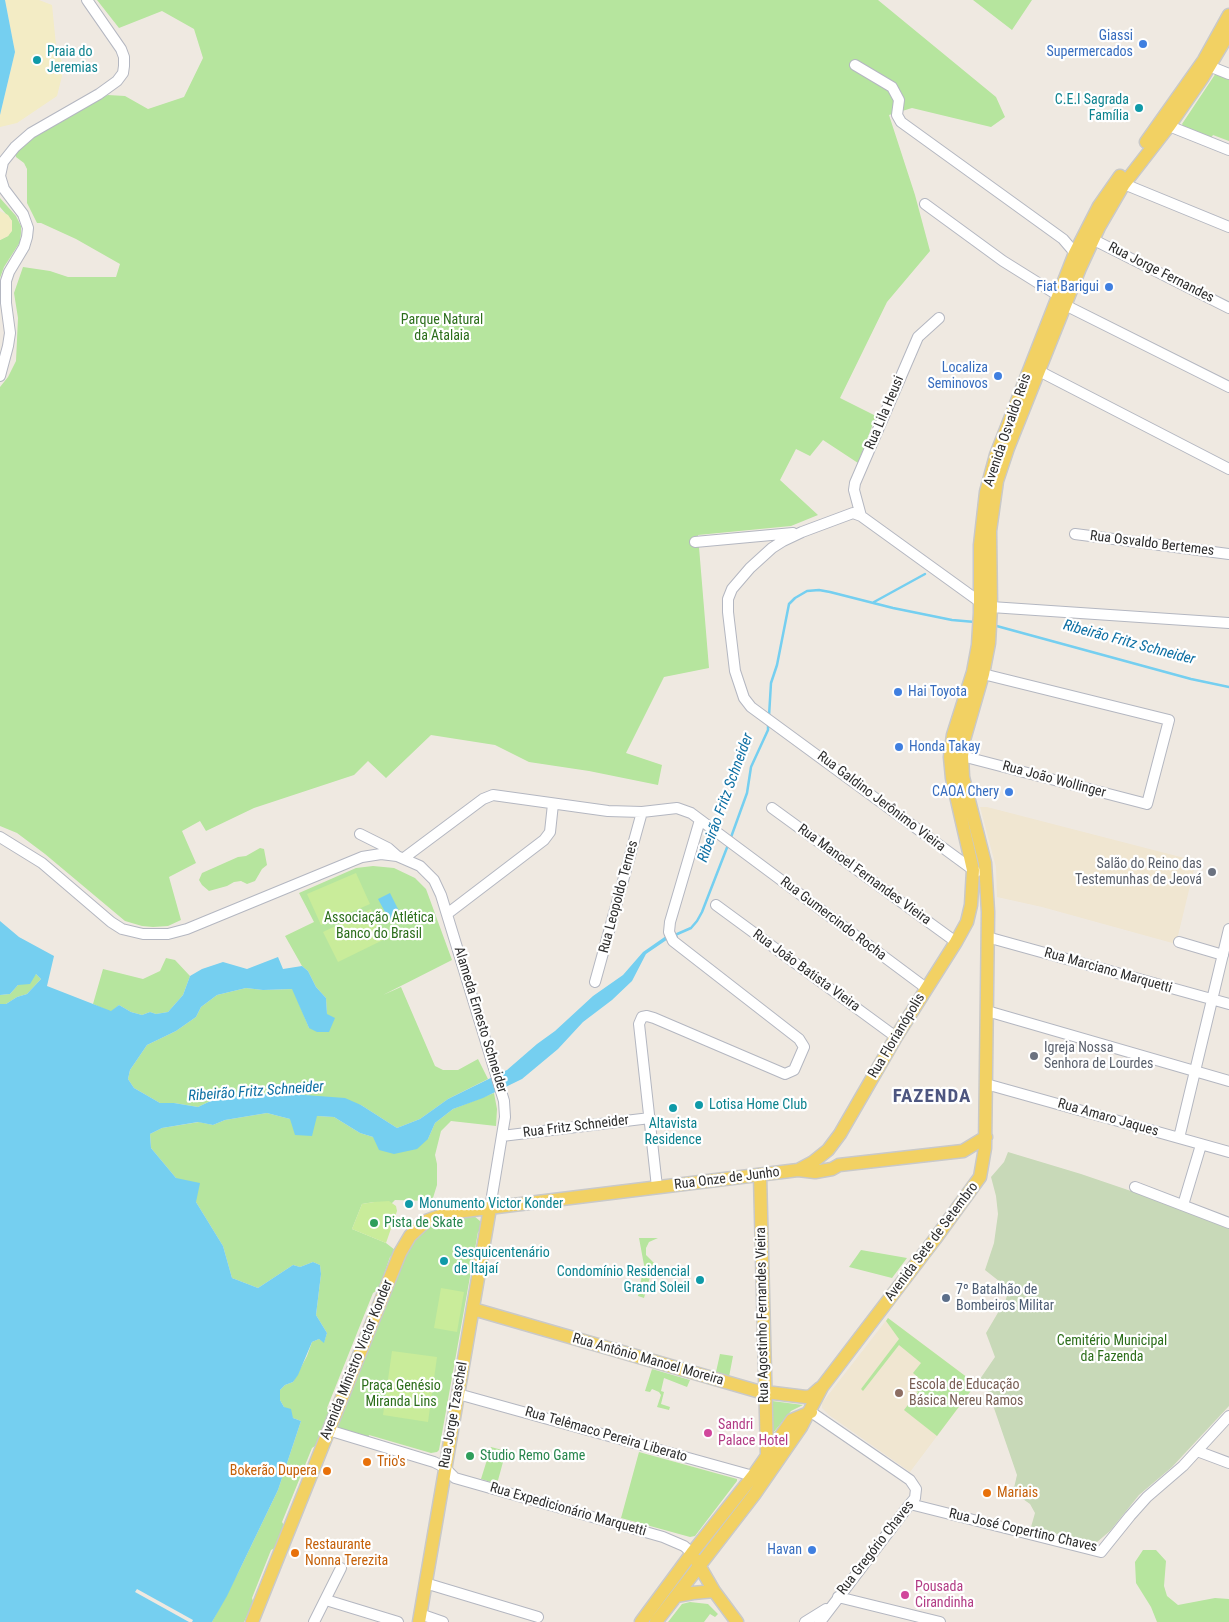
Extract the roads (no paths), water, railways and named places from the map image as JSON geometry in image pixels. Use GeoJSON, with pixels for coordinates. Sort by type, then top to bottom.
{"type":"FeatureCollection","features":[{"type":"Feature","properties":{"kind":"main road","name":"Avenida Osvaldo Reis"},"geometry":{"type":"LineString","coordinates":[[1206,65],[1229,15]]}},
{"type":"Feature","properties":{"kind":"main road","name":"Avenida Osvaldo Reis"},"geometry":{"type":"LineString","coordinates":[[987,933],[988,912],[983,849],[963,777],[962,756],[964,740],[983,674],[990,531],[996,488],[1008,448],[1039,371],[1075,253],[1107,210],[1229,33]]}},
{"type":"Feature","properties":{"kind":"main road","name":"Avenida Osvaldo Reis"},"geometry":{"type":"LineString","coordinates":[[985,609],[980,545],[983,510],[990,475],[1005,432],[1108,192],[1165,124]]}},
{"type":"Feature","properties":{"kind":"main road","name":"Avenida Osvaldo Reis"},"geometry":{"type":"LineString","coordinates":[[967,922],[971,905],[973,870],[952,778],[950,757],[953,735],[985,631]]}},
{"type":"Feature","properties":{"kind":"main road","name":"Rua Florianópolis"},"geometry":{"type":"LineString","coordinates":[[798,1170],[813,1162],[828,1150],[840,1134],[896,1037],[967,922]]}},
{"type":"Feature","properties":{"kind":"main road"},"geometry":{"type":"LineString","coordinates":[[967,922],[978,922],[987,933]]}},
{"type":"Feature","properties":{"kind":"main road","name":"Avenida Sete de Setembro"},"geometry":{"type":"LineString","coordinates":[[656,1622],[698,1565],[754,1495],[810,1412],[822,1387],[977,1182],[982,1170],[986,1137],[987,933]]}},
{"type":"Feature","properties":{"kind":"main road","name":"Rua Onze de Junho"},"geometry":{"type":"LineString","coordinates":[[964,1151],[986,1137]]}},
{"type":"Feature","properties":{"kind":"main road"},"geometry":{"type":"LineString","coordinates":[[828,1150],[832,1162],[839,1165]]}},
{"type":"Feature","properties":{"kind":"main road","name":"Rua Onze de Junho"},"geometry":{"type":"LineString","coordinates":[[490,1208],[798,1170],[815,1172],[832,1169],[839,1165],[964,1151],[984,1158]]}},
{"type":"Feature","properties":{"kind":"main road","name":"Rua Agostinho Fernandes Vieira"},"geometry":{"type":"LineString","coordinates":[[760,1175],[767,1454]]}},
{"type":"Feature","properties":{"kind":"main road","name":"Rua Jorge Tzaschel"},"geometry":{"type":"LineString","coordinates":[[419,1618],[490,1208]]}},
{"type":"Feature","properties":{"kind":"main road","name":"Avenida Ministro Victor Konder"},"geometry":{"type":"LineString","coordinates":[[252,1622],[397,1260],[410,1236],[426,1221],[439,1216],[490,1208]]}},
{"type":"Feature","properties":{"kind":"main road","name":"Rua Antônio Manoel Moreira"},"geometry":{"type":"LineString","coordinates":[[472,1310],[765,1393],[806,1397],[811,1396],[822,1387]]}},
{"type":"Feature","properties":{"kind":"main road"},"geometry":{"type":"LineString","coordinates":[[641,1622],[692,1553],[753,1476],[792,1420],[810,1412]]}},
{"type":"Feature","properties":{"kind":"main road"},"geometry":{"type":"LineString","coordinates":[[692,1553],[714,1591],[737,1622]]}},
{"type":"Feature","properties":{"kind":"main road"},"geometry":{"type":"LineString","coordinates":[[676,1596],[693,1592],[714,1591]]}},
{"type":"Feature","properties":{"kind":"street"},"geometry":{"type":"LineString","coordinates":[[0,376],[10,333],[6,303],[6,281],[28,237],[28,228],[23,214],[4,189],[0,176],[3,162],[15,147],[31,133],[99,94],[123,73],[124,57],[121,49],[87,0]]}},
{"type":"Feature","properties":{"kind":"street"},"geometry":{"type":"LineString","coordinates":[[855,64],[888,84],[895,91],[899,100],[897,115],[901,122],[1063,239],[1075,253]]}},
{"type":"Feature","properties":{"kind":"street"},"geometry":{"type":"LineString","coordinates":[[1206,65],[1229,74]]}},
{"type":"Feature","properties":{"kind":"street"},"geometry":{"type":"LineString","coordinates":[[1165,124],[1229,150]]}},
{"type":"Feature","properties":{"kind":"street"},"geometry":{"type":"LineString","coordinates":[[1124,184],[1229,227]]}},
{"type":"Feature","properties":{"kind":"street"},"geometry":{"type":"LineString","coordinates":[[925,204],[1003,261],[1062,300],[1229,387]]}},
{"type":"Feature","properties":{"kind":"street"},"geometry":{"type":"LineString","coordinates":[[1063,239],[1088,236]]}},
{"type":"Feature","properties":{"kind":"street","name":"Rua Jorge Fernandes"},"geometry":{"type":"LineString","coordinates":[[1088,236],[1229,308]]}},
{"type":"Feature","properties":{"kind":"street","name":"Rua Lila Heusi"},"geometry":{"type":"LineString","coordinates":[[861,516],[854,490],[855,483],[918,337],[939,318]]}},
{"type":"Feature","properties":{"kind":"street"},"geometry":{"type":"LineString","coordinates":[[1039,371],[1229,469]]}},
{"type":"Feature","properties":{"kind":"street"},"geometry":{"type":"LineString","coordinates":[[695,542],[802,532],[856,513],[985,609],[1229,623]]}},
{"type":"Feature","properties":{"kind":"street","name":"Rua Galdino Jerônimo Vieira"},"geometry":{"type":"LineString","coordinates":[[802,532],[783,541],[750,568],[732,589],[728,599],[735,672],[744,698],[751,707],[985,878]]}},
{"type":"Feature","properties":{"kind":"street","name":"Rua Osvaldo Bertemes"},"geometry":{"type":"LineString","coordinates":[[1075,534],[1229,554]]}},
{"type":"Feature","properties":{"kind":"street","name":"Rua João Wollinger"},"geometry":{"type":"LineString","coordinates":[[962,756],[1147,804],[1169,720],[983,674]]}},
{"type":"Feature","properties":{"kind":"street","name":"Rua Gumercindo Rocha"},"geometry":{"type":"LineString","coordinates":[[400,857],[488,796],[498,795],[608,811],[642,812],[677,808],[691,813],[926,988]]}},
{"type":"Feature","properties":{"kind":"street"},"geometry":{"type":"LineString","coordinates":[[447,914],[544,840],[550,832],[553,804]]}},
{"type":"Feature","properties":{"kind":"street","name":"Rua Manoel Fernandes Vieira"},"geometry":{"type":"LineString","coordinates":[[772,808],[956,942]]}},
{"type":"Feature","properties":{"kind":"street","name":"Rua Leopoldo Ternes"},"geometry":{"type":"LineString","coordinates":[[595,982],[642,812]]}},
{"type":"Feature","properties":{"kind":"street"},"geometry":{"type":"LineString","coordinates":[[658,1187],[639,1024],[642,1017],[654,1018],[786,1074],[794,1070],[804,1047],[803,1044],[671,936],[700,820]]}},
{"type":"Feature","properties":{"kind":"street","name":"Alameda Ernesto Schneider"},"geometry":{"type":"LineString","coordinates":[[360,834],[420,866],[438,886],[496,1071],[505,1109],[490,1208]]}},
{"type":"Feature","properties":{"kind":"street"},"geometry":{"type":"LineString","coordinates":[[0,837],[42,863],[110,922],[131,932],[156,934],[176,933],[362,857],[381,854],[400,857]]}},
{"type":"Feature","properties":{"kind":"street","name":"Rua João Batista Vieira"},"geometry":{"type":"LineString","coordinates":[[716,905],[896,1037]]}},
{"type":"Feature","properties":{"kind":"street"},"geometry":{"type":"LineString","coordinates":[[1179,1138],[1194,1070],[1226,949],[1229,929]]}},
{"type":"Feature","properties":{"kind":"street","name":"Rua Marciano Marquetti"},"geometry":{"type":"LineString","coordinates":[[987,933],[1229,1004]]}},
{"type":"Feature","properties":{"kind":"street"},"geometry":{"type":"LineString","coordinates":[[1179,942],[1226,949]]}},
{"type":"Feature","properties":{"kind":"street"},"geometry":{"type":"LineString","coordinates":[[987,1011],[1229,1080]]}},
{"type":"Feature","properties":{"kind":"street","name":"Rua Amaro Jaques"},"geometry":{"type":"LineString","coordinates":[[986,1084],[1229,1152]]}},
{"type":"Feature","properties":{"kind":"street","name":"Rua Fritz Schneider"},"geometry":{"type":"LineString","coordinates":[[502,1136],[650,1118]]}},
{"type":"Feature","properties":{"kind":"street"},"geometry":{"type":"LineString","coordinates":[[1183,1205],[1201,1144]]}},
{"type":"Feature","properties":{"kind":"street"},"geometry":{"type":"LineString","coordinates":[[1134,1187],[1229,1223]]}},
{"type":"Feature","properties":{"kind":"street","name":"Rua Telêmaco Pereira Liberato"},"geometry":{"type":"LineString","coordinates":[[458,1394],[753,1476]]}},
{"type":"Feature","properties":{"kind":"street","name":"Rua Gregório Chaves"},"geometry":{"type":"LineString","coordinates":[[810,1412],[910,1480],[916,1489],[915,1498],[820,1622]]}},
{"type":"Feature","properties":{"kind":"street","name":"Rua José Copertino Chaves"},"geometry":{"type":"LineString","coordinates":[[910,1504],[1101,1552],[1147,1497],[1177,1472],[1229,1416]]}},
{"type":"Feature","properties":{"kind":"street","name":"Rua Expedicionário Marquetti"},"geometry":{"type":"LineString","coordinates":[[328,1430],[444,1467],[455,1478],[662,1537],[684,1546],[692,1553]]}},
{"type":"Feature","properties":{"kind":"street"},"geometry":{"type":"LineString","coordinates":[[1197,1451],[1229,1463]]}},
{"type":"Feature","properties":{"kind":"street"},"geometry":{"type":"LineString","coordinates":[[314,1622],[341,1568]]}},
{"type":"Feature","properties":{"kind":"street"},"geometry":{"type":"LineString","coordinates":[[425,1583],[538,1617]]}},
{"type":"Feature","properties":{"kind":"street"},"geometry":{"type":"LineString","coordinates":[[838,1597],[940,1622]]}},
{"type":"Feature","properties":{"kind":"street"},"geometry":{"type":"LineString","coordinates":[[326,1600],[398,1622]]}},
{"type":"Feature","properties":{"kind":"street","name":"Rua Gregório Chaves"},"geometry":{"type":"LineString","coordinates":[[805,1622],[831,1606]]}},
{"type":"Feature","properties":{"kind":"street"},"geometry":{"type":"LineString","coordinates":[[419,1618],[443,1622]]}},
{"type":"Feature","properties":{"kind":"water"},"geometry":{"type":"Polygon","coordinates":[[[0,0],[5,0],[15,52],[0,115],[0,0]]]}},
{"type":"Feature","properties":{"kind":"water"},"geometry":{"type":"Polygon","coordinates":[[[390,893],[402,917],[391,923],[378,899],[390,893]]]}},
{"type":"Feature","properties":{"kind":"water"},"geometry":{"type":"Polygon","coordinates":[[[0,921],[19,937],[54,956],[47,986],[111,1011],[119,1005],[131,1012],[142,1015],[150,1012],[156,1014],[168,1012],[183,995],[190,976],[202,969],[223,962],[247,969],[278,957],[283,969],[302,966],[308,971],[316,987],[326,998],[327,1014],[335,1018],[329,1032],[317,1032],[309,1028],[292,989],[263,990],[246,988],[217,995],[201,1007],[196,1017],[176,1031],[147,1045],[130,1070],[128,1079],[134,1088],[160,1103],[198,1107],[219,1097],[269,1094],[345,1098],[361,1105],[397,1128],[420,1119],[448,1099],[507,1070],[555,1031],[593,996],[623,975],[643,952],[666,936],[676,933],[678,937],[668,939],[646,954],[632,981],[612,1000],[583,1022],[558,1049],[522,1079],[483,1098],[453,1109],[435,1123],[428,1139],[417,1149],[394,1154],[379,1150],[373,1137],[360,1133],[334,1117],[317,1116],[312,1136],[295,1135],[290,1119],[267,1113],[225,1120],[213,1125],[198,1122],[162,1128],[150,1134],[151,1148],[176,1178],[200,1183],[196,1202],[223,1246],[232,1278],[258,1288],[293,1265],[300,1267],[313,1262],[320,1265],[321,1274],[316,1315],[327,1333],[324,1343],[319,1339],[312,1342],[298,1375],[293,1382],[285,1385],[280,1390],[280,1400],[284,1407],[291,1409],[293,1418],[301,1421],[278,1490],[227,1596],[212,1622],[0,1622],[0,1004],[6,1004],[17,997],[27,994],[41,979],[36,974],[30,984],[18,985],[10,994],[0,995],[0,921]]]}},
{"type":"Feature","properties":{"kind":"waterway"},"geometry":{"type":"LineString","coordinates":[[874,602],[925,574]]}},
{"type":"Feature","properties":{"kind":"waterway","name":"Ribeirão Fritz Schneider"},"geometry":{"type":"LineString","coordinates":[[769,716],[771,683],[777,665],[789,604],[807,591],[819,590],[830,592],[893,608],[952,620],[975,622]]}},
{"type":"Feature","properties":{"kind":"waterway","name":"Ribeirão Fritz Schneider"},"geometry":{"type":"LineString","coordinates":[[993,625],[1191,679],[1229,687]]}},
{"type":"Feature","properties":{"kind":"waterway","name":"Ribeirão Fritz Schneider"},"geometry":{"type":"LineString","coordinates":[[730,840],[747,793],[751,767],[768,730],[768,724]]}},
{"type":"Feature","properties":{"kind":"waterway","name":"Ribeirão Fritz Schneider"},"geometry":{"type":"LineString","coordinates":[[675,935],[691,928],[697,921],[728,845]]}},
{"type":"Feature","properties":{"kind":"place","name":"Giassi Supermercados"},"geometry":{"type":"Point","coordinates":[1143,44]}},
{"type":"Feature","properties":{"kind":"place","name":"Praia do Jeremias"},"geometry":{"type":"Point","coordinates":[37,60]}},
{"type":"Feature","properties":{"kind":"place","name":"C.E.I Sagrada Família"},"geometry":{"type":"Point","coordinates":[1139,108]}},
{"type":"Feature","properties":{"kind":"place","name":"Fiat Barigui"},"geometry":{"type":"Point","coordinates":[1109,287]}},
{"type":"Feature","properties":{"kind":"place","name":"Localiza Seminovos"},"geometry":{"type":"Point","coordinates":[998,376]}},
{"type":"Feature","properties":{"kind":"place","name":"Hai Toyota"},"geometry":{"type":"Point","coordinates":[898,692]}},
{"type":"Feature","properties":{"kind":"place","name":"Honda Takay"},"geometry":{"type":"Point","coordinates":[899,747]}},
{"type":"Feature","properties":{"kind":"place","name":"CAOA Chery"},"geometry":{"type":"Point","coordinates":[1009,792]}},
{"type":"Feature","properties":{"kind":"place","name":"Salão do Reino das Testemunhas de Jeová"},"geometry":{"type":"Point","coordinates":[1212,872]}},
{"type":"Feature","properties":{"kind":"place","name":"Igreja Nossa Senhora de Lourdes"},"geometry":{"type":"Point","coordinates":[1034,1056]}},
{"type":"Feature","properties":{"kind":"place","name":"Lotisa Home Club"},"geometry":{"type":"Point","coordinates":[699,1105]}},
{"type":"Feature","properties":{"kind":"place","name":"Altavista Residence"},"geometry":{"type":"Point","coordinates":[673,1108]}},
{"type":"Feature","properties":{"kind":"place","name":"Monumento Victor Konder"},"geometry":{"type":"Point","coordinates":[409,1204]}},
{"type":"Feature","properties":{"kind":"place","name":"Pista de Skate"},"geometry":{"type":"Point","coordinates":[374,1223]}},
{"type":"Feature","properties":{"kind":"place","name":"Sesquicentenário de Itajaí"},"geometry":{"type":"Point","coordinates":[444,1261]}},
{"type":"Feature","properties":{"kind":"place","name":"Condomínio Residencial Grand Soleil"},"geometry":{"type":"Point","coordinates":[700,1280]}},
{"type":"Feature","properties":{"kind":"place","name":"7º Batalhão de Bombeiros Militar"},"geometry":{"type":"Point","coordinates":[946,1298]}},
{"type":"Feature","properties":{"kind":"place","name":"Escola de Educação Básica Nereu Ramos"},"geometry":{"type":"Point","coordinates":[899,1393]}},
{"type":"Feature","properties":{"kind":"place","name":"Sandri Palace Hotel"},"geometry":{"type":"Point","coordinates":[708,1433]}},
{"type":"Feature","properties":{"kind":"place","name":"Studio Remo Game"},"geometry":{"type":"Point","coordinates":[470,1456]}},
{"type":"Feature","properties":{"kind":"place","name":"Trio's"},"geometry":{"type":"Point","coordinates":[367,1462]}},
{"type":"Feature","properties":{"kind":"place","name":"Bokerão Dupera"},"geometry":{"type":"Point","coordinates":[327,1471]}},
{"type":"Feature","properties":{"kind":"place","name":"Mariais"},"geometry":{"type":"Point","coordinates":[987,1493]}},
{"type":"Feature","properties":{"kind":"place","name":"Havan"},"geometry":{"type":"Point","coordinates":[812,1550]}},
{"type":"Feature","properties":{"kind":"place","name":"Restaurante Nonna Terezita"},"geometry":{"type":"Point","coordinates":[295,1553]}},
{"type":"Feature","properties":{"kind":"place","name":"Pousada Cirandinha"},"geometry":{"type":"Point","coordinates":[905,1595]}},
{"type":"Feature","properties":{"kind":"district","name":"FAZENDA"},"geometry":{"type":"Point","coordinates":[932,1097]}},
{"type":"Feature","properties":{"kind":"park label","name":"Parque Natural da Atalaia"},"geometry":{"type":"Point","coordinates":[442,328]}},
{"type":"Feature","properties":{"kind":"park label","name":"Associação Atlética Banco do Brasil"},"geometry":{"type":"Point","coordinates":[379,926]}},
{"type":"Feature","properties":{"kind":"park label","name":"Cemitério Municipal da Fazenda"},"geometry":{"type":"Point","coordinates":[1112,1349]}},
{"type":"Feature","properties":{"kind":"park label","name":"Praça Genésio Miranda Lins"},"geometry":{"type":"Point","coordinates":[401,1394]}}]}
